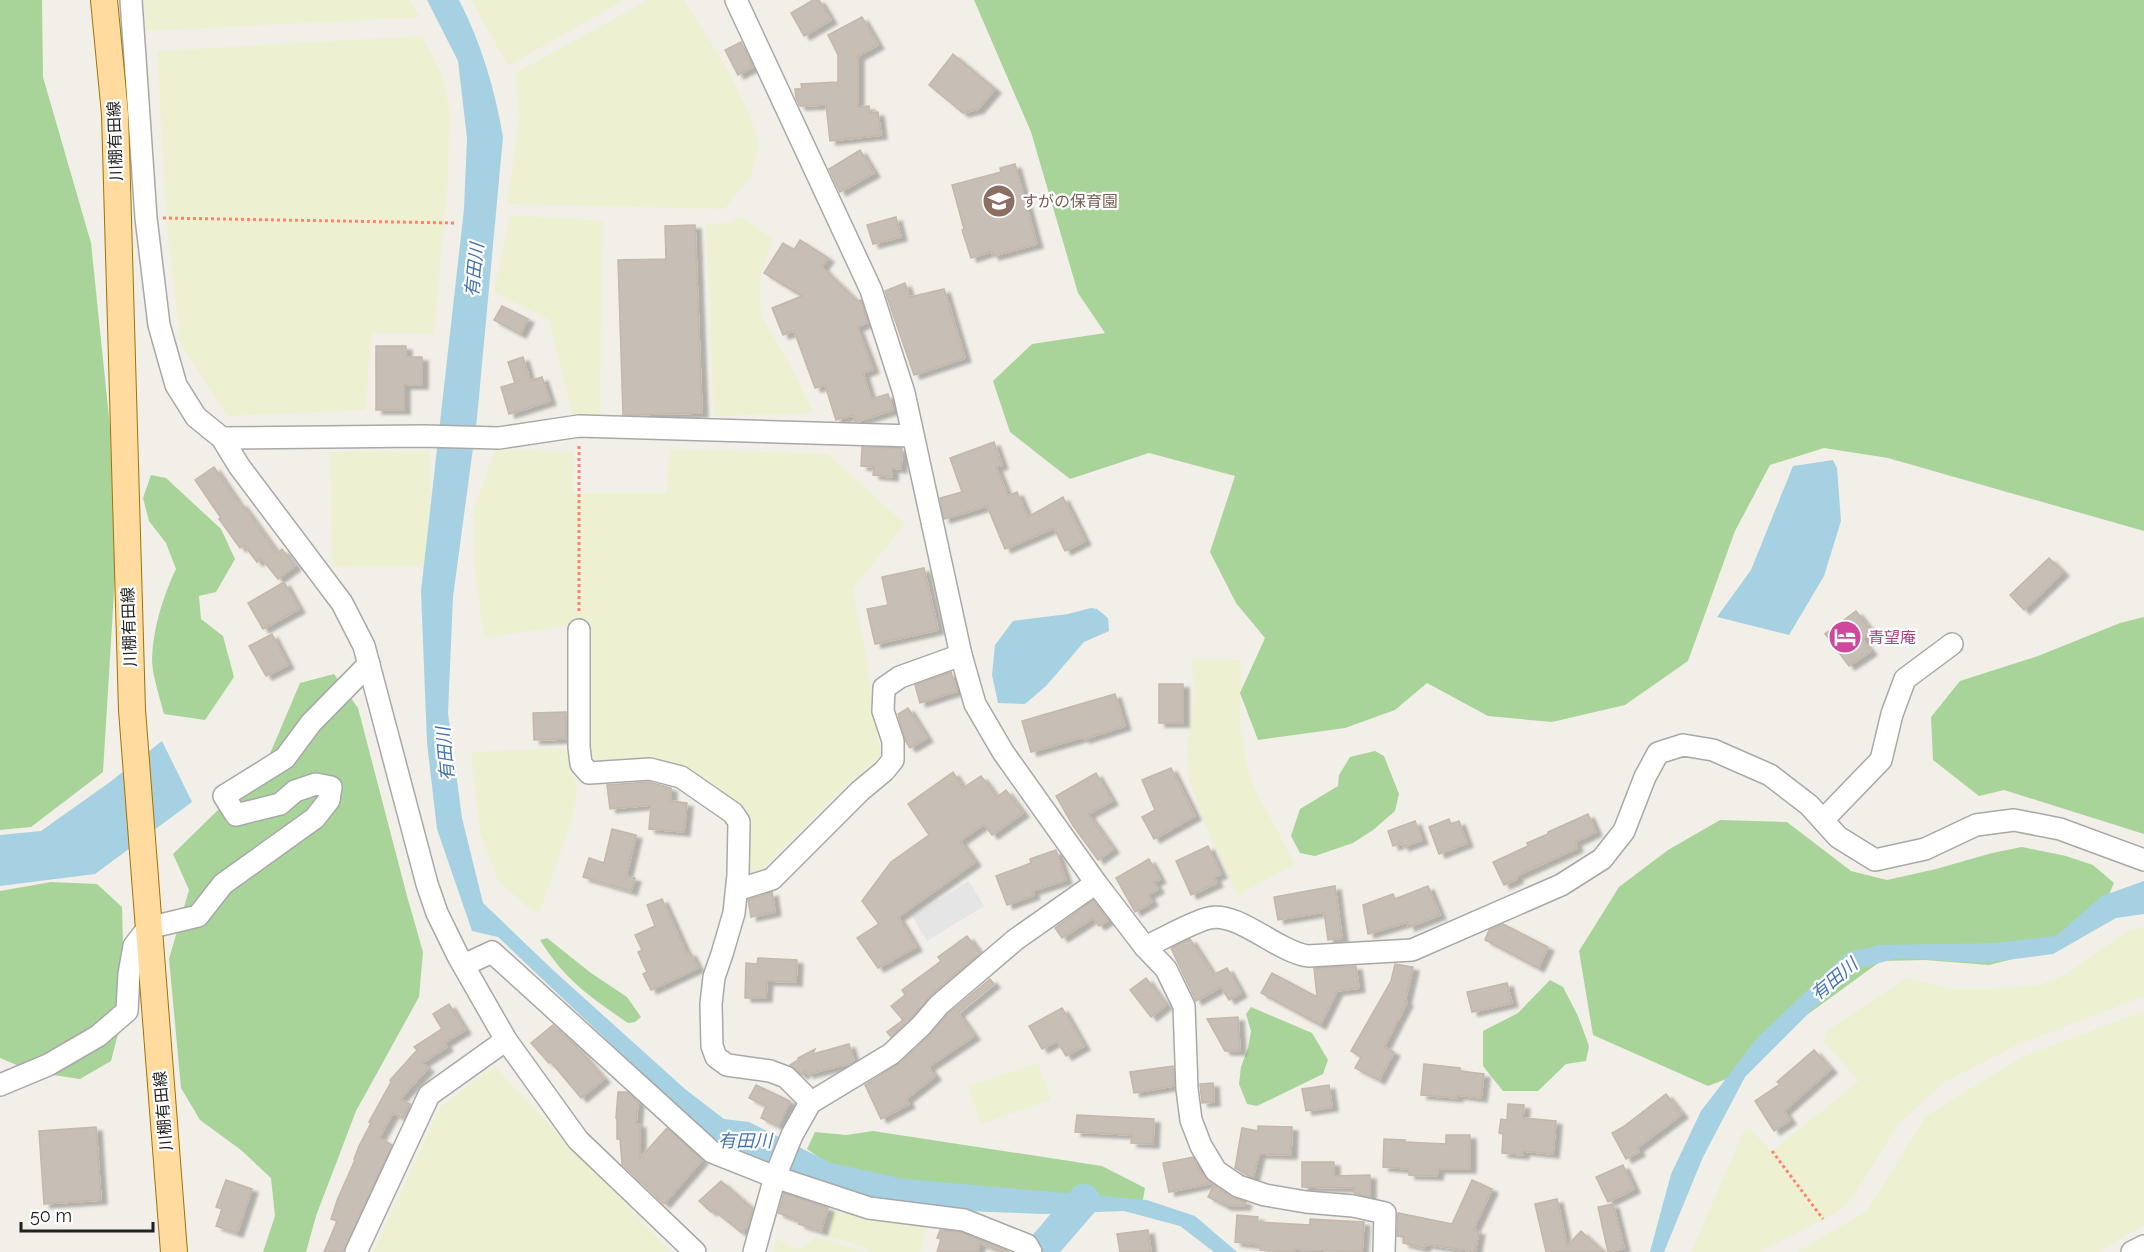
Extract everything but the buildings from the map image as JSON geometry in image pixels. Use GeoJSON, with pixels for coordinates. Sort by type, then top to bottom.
{"type":"FeatureCollection","features":[{"type":"Feature","properties":{"kind":"main road","name":"川棚有田線"},"geometry":{"type":"LineString","coordinates":[[104,0],[115,114],[132,710],[174,1252]]}},
{"type":"Feature","properties":{"kind":"street"},"geometry":{"type":"LineString","coordinates":[[131,0],[146,218],[159,325],[176,386],[196,417],[222,438],[239,466],[342,603],[364,646],[427,884],[437,913],[506,1040],[578,1140],[693,1251]]}},
{"type":"Feature","properties":{"kind":"street"},"geometry":{"type":"LineString","coordinates":[[736,0],[871,290],[904,393],[961,655],[975,704],[986,725],[1096,883],[1145,947],[1166,969],[1184,1006],[1187,1089],[1191,1120],[1201,1146],[1216,1171],[1238,1186],[1265,1195],[1306,1202],[1353,1206],[1385,1213],[1384,1252]]}},
{"type":"Feature","properties":{"kind":"street"},"geometry":{"type":"LineString","coordinates":[[222,438],[423,436],[499,438],[579,426],[913,436]]}},
{"type":"Feature","properties":{"kind":"street"},"geometry":{"type":"LineString","coordinates":[[579,630],[581,764],[589,773],[650,769],[681,777],[733,813],[739,822],[734,913],[714,977],[712,1046],[716,1057],[728,1065],[770,1071],[786,1077],[810,1103]]}},
{"type":"Feature","properties":{"kind":"street"},"geometry":{"type":"LineString","coordinates":[[1822,820],[1881,760],[1892,714],[1905,679],[1952,644]]}},
{"type":"Feature","properties":{"kind":"street"},"geometry":{"type":"LineString","coordinates":[[736,890],[772,879],[893,760],[893,741],[883,711],[884,688],[900,677],[961,655]]}},
{"type":"Feature","properties":{"kind":"street"},"geometry":{"type":"LineString","coordinates":[[0,1085],[48,1065],[98,1036],[128,1011],[129,974],[134,946],[147,916],[198,916],[223,884],[315,818],[329,800],[331,787],[316,784],[295,791],[280,804],[236,815],[224,796],[285,758],[311,723],[369,664]]}},
{"type":"Feature","properties":{"kind":"street"},"geometry":{"type":"LineString","coordinates":[[1145,947],[1211,917],[1239,922],[1285,950],[1308,957],[1412,950],[1561,885],[1602,859],[1624,831],[1645,777],[1658,753],[1683,745],[1713,750],[1770,775],[1809,805],[1838,837],[1875,860],[1925,849],[1976,825],[2014,820],[2060,830],[2144,860]]}},
{"type":"Feature","properties":{"kind":"street"},"geometry":{"type":"LineString","coordinates":[[754,1252],[775,1177],[792,1135],[810,1103],[891,1054],[921,1026],[939,1005],[1015,940],[1096,883]]}},
{"type":"Feature","properties":{"kind":"street"},"geometry":{"type":"LineString","coordinates":[[464,965],[492,952],[712,1152],[775,1177],[869,1208],[964,1220],[1029,1249]]}},
{"type":"Feature","properties":{"kind":"street"},"geometry":{"type":"LineString","coordinates":[[356,1252],[429,1095],[506,1040]]}},
{"type":"Feature","properties":{"kind":"street"},"geometry":{"type":"LineString","coordinates":[[2132,1252],[2144,1246]]}},
{"type":"Feature","properties":{"kind":"path"},"geometry":{"type":"LineString","coordinates":[[146,218],[457,223]]}},
{"type":"Feature","properties":{"kind":"path"},"geometry":{"type":"LineString","coordinates":[[579,426],[579,630]]}},
{"type":"Feature","properties":{"kind":"path"},"geometry":{"type":"LineString","coordinates":[[1772,1151],[1822,1219]]}},
{"type":"Feature","properties":{"kind":"green space"},"geometry":{"type":"Polygon","coordinates":[[[0,0],[42,0],[43,77],[91,243],[110,427],[115,576],[103,772],[31,827],[0,830],[0,0]]]}},
{"type":"Feature","properties":{"kind":"green space"},"geometry":{"type":"Polygon","coordinates":[[[144,0],[409,0],[420,17],[146,31],[144,0]]]}},
{"type":"Feature","properties":{"kind":"green space"},"geometry":{"type":"Polygon","coordinates":[[[471,0],[624,0],[508,66],[471,0]]]}},
{"type":"Feature","properties":{"kind":"green space"},"geometry":{"type":"Polygon","coordinates":[[[648,0],[684,0],[727,68],[747,108],[759,142],[751,177],[724,209],[507,204],[519,120],[516,73],[648,0]]]}},
{"type":"Feature","properties":{"kind":"green space"},"geometry":{"type":"Polygon","coordinates":[[[974,0],[2144,0],[2144,531],[1888,458],[1824,448],[1770,465],[1735,531],[1688,661],[1625,705],[1552,722],[1488,716],[1427,683],[1395,710],[1345,728],[1258,740],[1240,693],[1265,638],[1236,603],[1210,552],[1235,476],[1149,453],[1070,479],[1010,432],[993,381],[1032,344],[1105,333],[1078,293],[1031,132],[974,0]]]}},
{"type":"Feature","properties":{"kind":"green space"},"geometry":{"type":"Polygon","coordinates":[[[422,36],[442,75],[450,112],[448,178],[434,334],[372,333],[365,410],[227,416],[181,345],[167,229],[157,51],[422,36]]]}},
{"type":"Feature","properties":{"kind":"green space"},"geometry":{"type":"Polygon","coordinates":[[[510,215],[603,221],[600,418],[573,417],[549,320],[494,292],[510,215]]]}},
{"type":"Feature","properties":{"kind":"green space"},"geometry":{"type":"Polygon","coordinates":[[[740,216],[773,239],[760,279],[761,315],[791,367],[813,413],[714,416],[706,224],[730,223],[740,216]]]}},
{"type":"Feature","properties":{"kind":"green space"},"geometry":{"type":"Polygon","coordinates":[[[670,449],[828,454],[905,524],[852,589],[865,646],[881,755],[839,792],[755,877],[746,870],[747,818],[686,771],[594,769],[586,755],[586,623],[484,638],[474,563],[474,509],[495,450],[574,452],[573,493],[666,493],[670,449]]]}},
{"type":"Feature","properties":{"kind":"green space"},"geometry":{"type":"Polygon","coordinates":[[[430,451],[431,566],[332,567],[330,452],[430,451]]]}},
{"type":"Feature","properties":{"kind":"green space"},"geometry":{"type":"Polygon","coordinates":[[[151,475],[166,478],[221,529],[235,559],[216,592],[199,596],[201,619],[223,636],[234,677],[205,720],[164,714],[155,679],[152,665],[154,636],[163,601],[176,569],[166,543],[149,521],[143,498],[151,475]]]}},
{"type":"Feature","properties":{"kind":"green space"},"geometry":{"type":"Polygon","coordinates":[[[2144,617],[2144,834],[2004,790],[1979,796],[1933,760],[1931,717],[1960,681],[2038,656],[2120,623],[2144,617]]]}},
{"type":"Feature","properties":{"kind":"green space"},"geometry":{"type":"Polygon","coordinates":[[[1191,659],[1241,660],[1240,723],[1246,762],[1255,789],[1295,864],[1237,895],[1205,824],[1189,779],[1187,745],[1195,697],[1191,659]]]}},
{"type":"Feature","properties":{"kind":"green space"},"geometry":{"type":"Polygon","coordinates":[[[334,674],[358,708],[423,952],[419,997],[356,1111],[316,1216],[306,1252],[263,1252],[275,1216],[271,1178],[241,1150],[200,1120],[181,1088],[169,959],[189,890],[173,854],[266,763],[300,683],[334,674]]]}},
{"type":"Feature","properties":{"kind":"green space"},"geometry":{"type":"Polygon","coordinates":[[[565,748],[578,790],[570,826],[539,913],[526,906],[498,880],[480,833],[471,752],[565,748]]]}},
{"type":"Feature","properties":{"kind":"green space"},"geometry":{"type":"Polygon","coordinates":[[[1375,751],[1384,756],[1399,794],[1395,811],[1353,843],[1315,856],[1300,853],[1291,836],[1300,809],[1338,786],[1339,775],[1350,757],[1375,751]]]}},
{"type":"Feature","properties":{"kind":"green space"},"geometry":{"type":"Polygon","coordinates":[[[1720,820],[1787,822],[1851,871],[1887,880],[2022,847],[2066,856],[2093,865],[2114,883],[2103,909],[2021,957],[1989,965],[1925,960],[1881,961],[1782,1033],[1752,1069],[1708,1086],[1593,1035],[1579,951],[1619,887],[1668,850],[1720,820]]]}},
{"type":"Feature","properties":{"kind":"green space"},"geometry":{"type":"Polygon","coordinates":[[[51,882],[97,884],[122,907],[123,945],[117,982],[120,1026],[111,1061],[80,1079],[33,1072],[0,1058],[0,891],[51,882]]]}},
{"type":"Feature","properties":{"kind":"green space"},"geometry":{"type":"Polygon","coordinates":[[[2144,927],[2144,996],[2017,1045],[1943,1083],[1897,1126],[1853,1197],[1836,1213],[1759,1252],[1691,1252],[1746,1126],[1772,1151],[1859,1081],[1824,1042],[1828,1030],[1907,978],[1949,989],[1990,989],[2038,985],[2063,976],[2126,932],[2144,927]]]}},
{"type":"Feature","properties":{"kind":"green space"},"geometry":{"type":"Polygon","coordinates":[[[547,938],[591,973],[627,997],[641,1017],[635,1022],[628,1023],[579,987],[549,954],[540,940],[547,938]]]}},
{"type":"Feature","properties":{"kind":"green space"},"geometry":{"type":"Polygon","coordinates":[[[1550,980],[1563,987],[1578,1016],[1589,1046],[1586,1061],[1566,1064],[1538,1091],[1503,1091],[1483,1066],[1483,1031],[1518,1013],[1550,980]]]}},
{"type":"Feature","properties":{"kind":"green space"},"geometry":{"type":"Polygon","coordinates":[[[1251,1007],[1312,1033],[1328,1060],[1323,1074],[1257,1106],[1247,1104],[1239,1084],[1241,1067],[1251,1031],[1246,1014],[1251,1007]]]}},
{"type":"Feature","properties":{"kind":"green space"},"geometry":{"type":"Polygon","coordinates":[[[2144,1011],[2144,1225],[2098,1252],[1797,1252],[1867,1211],[1926,1116],[2022,1057],[2144,1011]]]}},
{"type":"Feature","properties":{"kind":"green space"},"geometry":{"type":"Polygon","coordinates":[[[1038,1063],[1051,1100],[981,1124],[968,1086],[1038,1063]]]}},
{"type":"Feature","properties":{"kind":"green space"},"geometry":{"type":"Polygon","coordinates":[[[494,1066],[671,1252],[373,1252],[440,1107],[494,1066]]]}},
{"type":"Feature","properties":{"kind":"green space"},"geometry":{"type":"Polygon","coordinates":[[[873,1131],[1102,1166],[1145,1188],[1142,1205],[932,1190],[835,1169],[807,1149],[815,1132],[846,1135],[873,1131]]]}},
{"type":"Feature","properties":{"kind":"green space"},"geometry":{"type":"Polygon","coordinates":[[[834,1206],[926,1223],[921,1252],[869,1252],[865,1247],[826,1236],[834,1206]]]}},
{"type":"Feature","properties":{"kind":"green space"},"geometry":{"type":"Polygon","coordinates":[[[816,1237],[865,1252],[773,1252],[776,1239],[800,1250],[816,1237]]]}},
{"type":"Feature","properties":{"kind":"shaded area"},"geometry":{"type":"Polygon","coordinates":[[[969,881],[984,906],[927,941],[912,916],[969,881]]]}},
{"type":"Feature","properties":{"kind":"water","name":"有田川"},"geometry":{"type":"Polygon","coordinates":[[[427,0],[459,0],[486,67],[503,137],[477,418],[453,597],[448,713],[462,818],[483,903],[553,970],[685,1089],[724,1119],[749,1122],[831,1163],[904,1179],[1147,1200],[1195,1216],[1237,1252],[1214,1252],[1180,1226],[1124,1211],[1044,1214],[940,1210],[809,1185],[726,1153],[498,937],[472,931],[437,829],[427,743],[421,591],[464,209],[467,138],[458,61],[427,0]]]}},
{"type":"Feature","properties":{"kind":"water"},"geometry":{"type":"Polygon","coordinates":[[[1833,460],[1837,468],[1841,521],[1824,576],[1789,635],[1717,617],[1751,570],[1793,466],[1833,460]]]}},
{"type":"Feature","properties":{"kind":"water"},"geometry":{"type":"Polygon","coordinates":[[[1091,608],[1097,609],[1108,618],[1109,631],[1084,642],[1046,686],[1025,704],[998,703],[992,675],[995,645],[1013,621],[1068,614],[1091,608]]]}},
{"type":"Feature","properties":{"kind":"water"},"geometry":{"type":"Polygon","coordinates":[[[162,741],[192,802],[95,874],[0,886],[0,835],[41,831],[110,782],[162,741]]]}},
{"type":"Feature","properties":{"kind":"water","name":"有田川"},"geometry":{"type":"Polygon","coordinates":[[[2144,881],[2144,914],[2116,918],[2053,954],[1984,963],[1898,958],[1857,969],[1830,992],[1745,1077],[1703,1157],[1664,1252],[1650,1252],[1671,1174],[1701,1111],[1758,1037],[1848,952],[1880,945],[1995,943],[2056,936],[2102,896],[2144,881]]]}},
{"type":"Feature","properties":{"kind":"waterway"},"geometry":{"type":"LineString","coordinates":[[1039,1252],[1084,1200]]}},
{"type":"Feature","properties":{"kind":"place","name":"すがの保育園"},"geometry":{"type":"Point","coordinates":[999,201]}},
{"type":"Feature","properties":{"kind":"place","name":"青望庵"},"geometry":{"type":"Point","coordinates":[1845,637]}}]}
